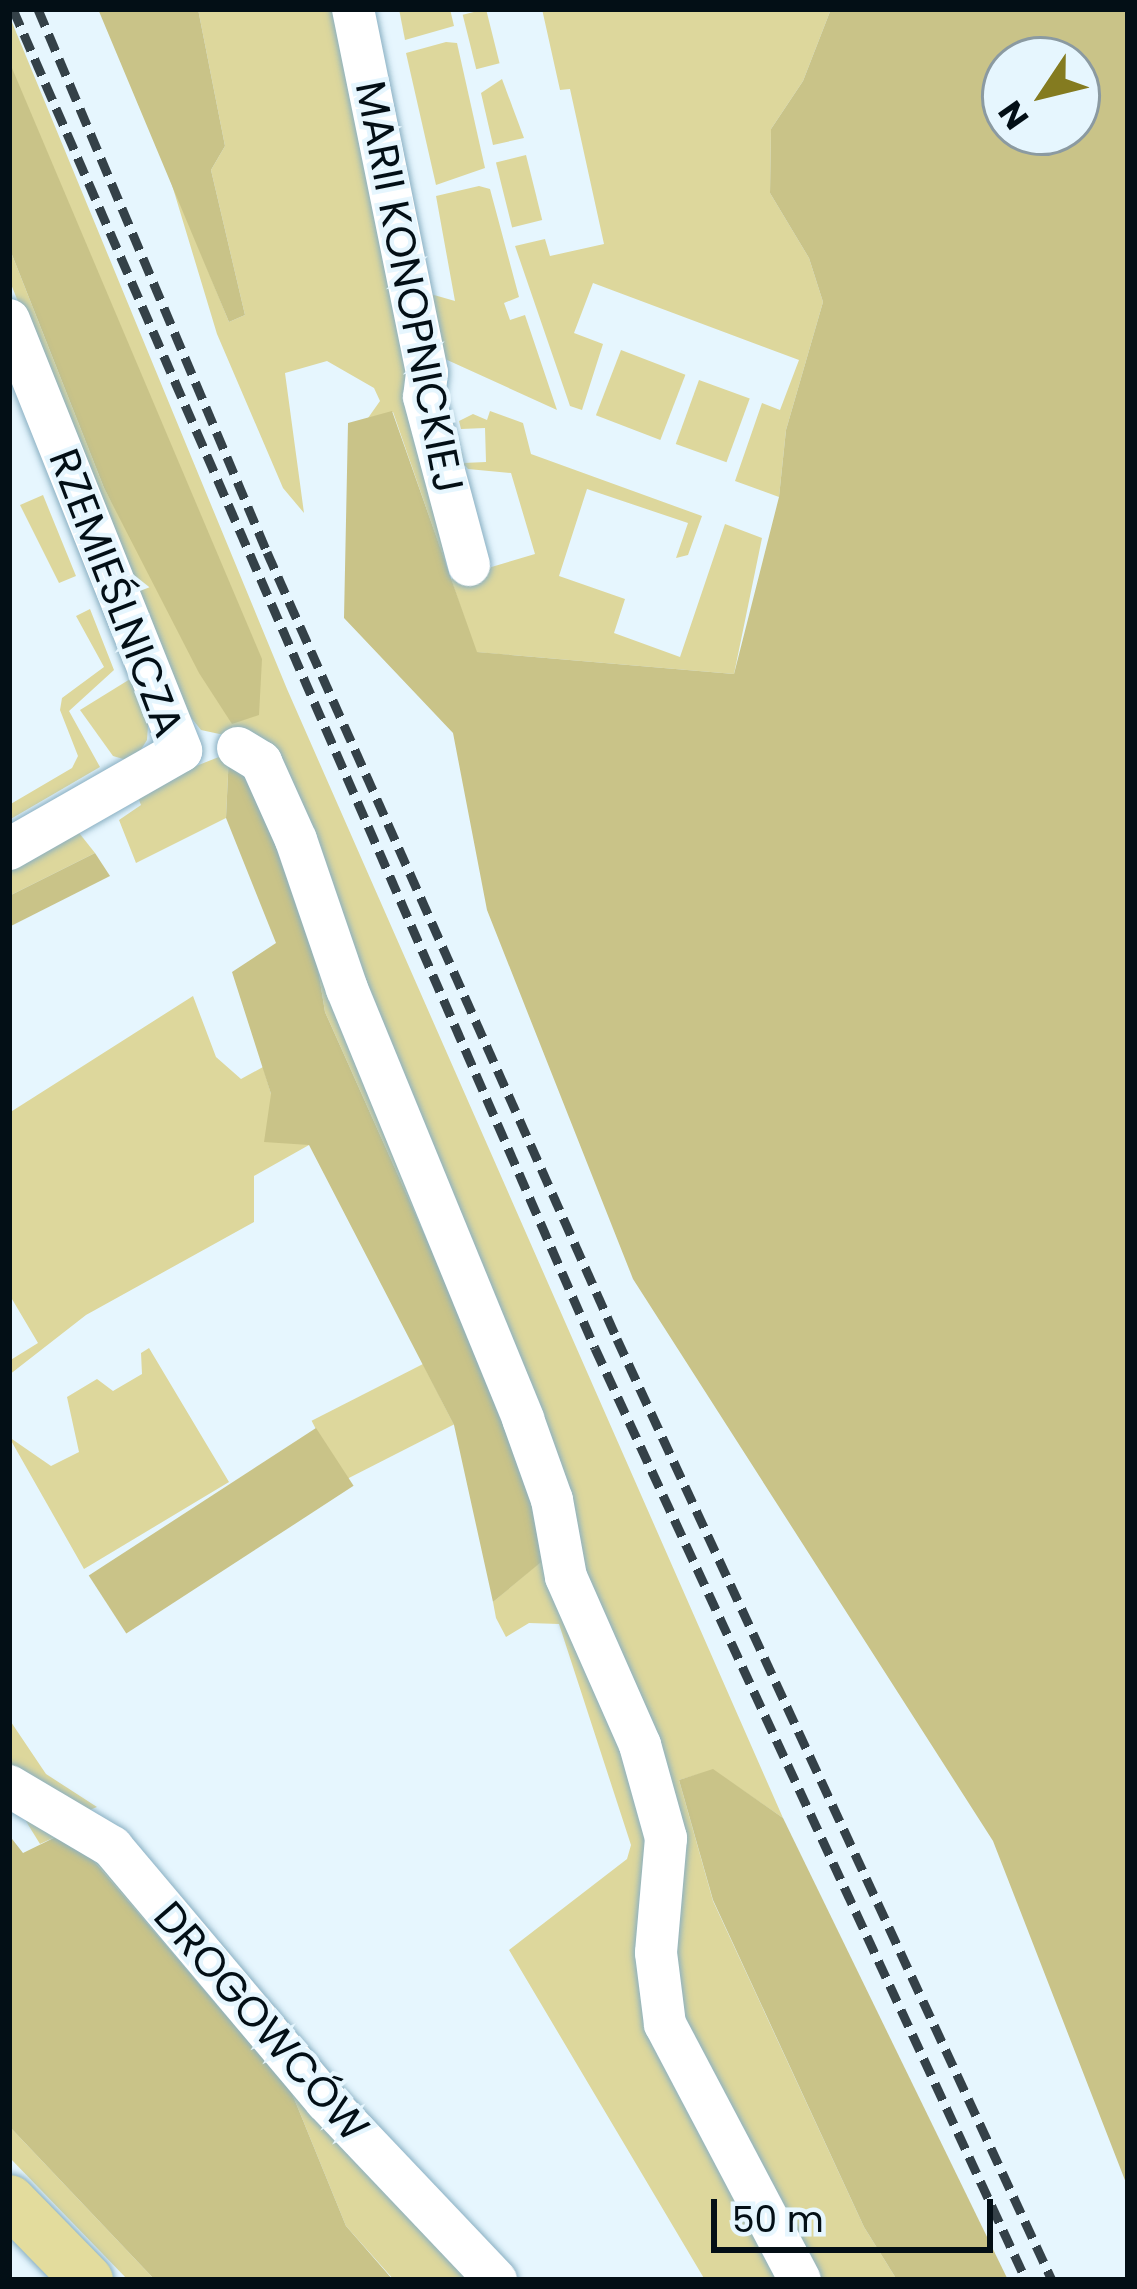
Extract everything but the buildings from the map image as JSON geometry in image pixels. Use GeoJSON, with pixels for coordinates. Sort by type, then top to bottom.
{"type":"FeatureCollection","features":[{"type":"Feature","properties":{"kind":"main road"},"geometry":{"type":"LineString","coordinates":[[9,2200],[87,2280]]}},
{"type":"Feature","properties":{"kind":"street","name":"MARII KONOPNICKIEJ"},"geometry":{"type":"LineString","coordinates":[[353,9],[427,373],[424,398],[469,565]]}},
{"type":"Feature","properties":{"kind":"street","name":"RZEMIEŚLNICZA"},"geometry":{"type":"LineString","coordinates":[[9,320],[181,751],[9,849]]}},
{"type":"Feature","properties":{"kind":"street"},"geometry":{"type":"LineString","coordinates":[[238,748],[261,762],[296,840],[347,988],[523,1419],[552,1500],[566,1577],[640,1744],[666,1838],[656,1953],[665,2024],[800,2280]]}},
{"type":"Feature","properties":{"kind":"street","name":"DROGOWCÓW"},"geometry":{"type":"LineString","coordinates":[[9,1786],[112,1847],[326,2101],[496,2280]]}},
{"type":"Feature","properties":{"kind":"shaded area"},"geometry":{"type":"Polygon","coordinates":[[[98,9],[198,9],[225,146],[211,170],[245,315],[229,322],[98,9]]]}},
{"type":"Feature","properties":{"kind":"shaded area"},"geometry":{"type":"Polygon","coordinates":[[[198,9],[333,9],[447,568],[393,412],[368,418],[380,401],[374,388],[327,361],[285,373],[304,513],[283,488],[217,334],[169,175],[229,322],[245,315],[211,170],[225,146],[198,9]]]}},
{"type":"Feature","properties":{"kind":"shaded area"},"geometry":{"type":"Polygon","coordinates":[[[399,9],[450,9],[454,26],[405,40],[399,9]]]}},
{"type":"Feature","properties":{"kind":"shaded area"},"geometry":{"type":"Polygon","coordinates":[[[486,9],[500,63],[476,69],[463,15],[486,9]]]}},
{"type":"Feature","properties":{"kind":"shaded area"},"geometry":{"type":"Polygon","coordinates":[[[542,9],[831,9],[803,81],[771,129],[770,193],[809,258],[823,302],[786,430],[779,497],[735,481],[762,403],[780,410],[799,360],[593,283],[574,333],[603,344],[582,410],[570,406],[515,246],[545,239],[550,256],[604,244],[570,89],[560,90],[542,9]]]}},
{"type":"Feature","properties":{"kind":"shaded area"},"geometry":{"type":"Polygon","coordinates":[[[831,9],[1128,9],[1128,2188],[993,1841],[633,1279],[487,910],[453,733],[344,618],[348,423],[392,411],[477,652],[734,674],[779,497],[786,430],[823,302],[809,258],[770,193],[771,129],[803,81],[831,9]]]}},
{"type":"Feature","properties":{"kind":"shaded area"},"geometry":{"type":"Polygon","coordinates":[[[9,15],[287,689],[783,1818],[713,1770],[679,1780],[713,1901],[864,2227],[897,2280],[807,2280],[674,2033],[678,1898],[238,738],[201,730],[176,699],[9,279],[9,247],[104,488],[232,723],[9,61],[9,15]]]}},
{"type":"Feature","properties":{"kind":"shaded area"},"geometry":{"type":"Polygon","coordinates":[[[457,43],[485,168],[436,185],[406,53],[457,43]]]}},
{"type":"Feature","properties":{"kind":"shaded area"},"geometry":{"type":"Polygon","coordinates":[[[9,61],[262,659],[259,715],[232,724],[199,673],[104,488],[9,247],[9,61]]]}},
{"type":"Feature","properties":{"kind":"shaded area"},"geometry":{"type":"Polygon","coordinates":[[[502,79],[524,138],[493,145],[481,93],[502,79]]]}},
{"type":"Feature","properties":{"kind":"shaded area"},"geometry":{"type":"Polygon","coordinates":[[[526,155],[542,220],[512,228],[496,162],[526,155]]]}},
{"type":"Feature","properties":{"kind":"shaded area"},"geometry":{"type":"Polygon","coordinates":[[[479,186],[490,189],[519,297],[504,303],[510,320],[525,315],[557,410],[445,359],[427,293],[455,301],[436,196],[479,186]]]}},
{"type":"Feature","properties":{"kind":"shaded area"},"geometry":{"type":"Polygon","coordinates":[[[621,350],[685,375],[660,440],[596,415],[621,350]]]}},
{"type":"Feature","properties":{"kind":"shaded area"},"geometry":{"type":"Polygon","coordinates":[[[699,380],[750,398],[726,462],[676,444],[699,380]]]}},
{"type":"Feature","properties":{"kind":"shaded area"},"geometry":{"type":"Polygon","coordinates":[[[490,411],[523,423],[531,454],[702,516],[688,555],[676,558],[688,523],[587,489],[559,576],[625,599],[614,633],[680,657],[725,524],[762,538],[734,674],[476,652],[451,579],[535,554],[511,473],[468,469],[454,454],[462,452],[463,463],[486,462],[485,428],[461,429],[459,421],[473,414],[487,420],[490,411]]]}},
{"type":"Feature","properties":{"kind":"shaded area"},"geometry":{"type":"Polygon","coordinates":[[[43,495],[76,576],[59,583],[20,505],[43,495]]]}},
{"type":"Feature","properties":{"kind":"shaded area"},"geometry":{"type":"Polygon","coordinates":[[[90,609],[114,670],[69,711],[100,767],[9,820],[9,805],[72,768],[78,756],[60,710],[62,698],[104,667],[76,616],[90,609]]]}},
{"type":"Feature","properties":{"kind":"shaded area"},"geometry":{"type":"Polygon","coordinates":[[[135,676],[149,713],[147,740],[133,762],[113,756],[80,710],[135,676]]]}},
{"type":"Feature","properties":{"kind":"shaded area"},"geometry":{"type":"Polygon","coordinates":[[[229,753],[226,818],[136,863],[119,820],[141,805],[135,790],[229,753]]]}},
{"type":"Feature","properties":{"kind":"shaded area"},"geometry":{"type":"Polygon","coordinates":[[[229,753],[254,769],[306,895],[325,1012],[500,1403],[552,1553],[493,1602],[454,1425],[309,1145],[264,1142],[271,1094],[232,972],[276,943],[226,818],[229,753]]]}},
{"type":"Feature","properties":{"kind":"shaded area"},"geometry":{"type":"Polygon","coordinates":[[[76,829],[95,853],[9,896],[9,867],[76,829]]]}},
{"type":"Feature","properties":{"kind":"shaded area"},"geometry":{"type":"Polygon","coordinates":[[[95,853],[110,876],[9,927],[9,896],[95,853]]]}},
{"type":"Feature","properties":{"kind":"shaded area"},"geometry":{"type":"Polygon","coordinates":[[[306,895],[547,1514],[552,1551],[500,1403],[325,1012],[306,895]]]}},
{"type":"Feature","properties":{"kind":"shaded area"},"geometry":{"type":"Polygon","coordinates":[[[193,996],[216,1057],[241,1079],[263,1067],[271,1094],[309,1145],[254,1176],[254,1222],[86,1315],[9,1375],[9,1361],[38,1343],[9,1294],[9,1113],[193,996]]]}},
{"type":"Feature","properties":{"kind":"shaded area"},"geometry":{"type":"Polygon","coordinates":[[[149,1348],[229,1482],[84,1569],[9,1437],[51,1466],[79,1452],[67,1397],[97,1379],[113,1391],[142,1374],[141,1353],[149,1348]]]}},
{"type":"Feature","properties":{"kind":"shaded area"},"geometry":{"type":"Polygon","coordinates":[[[423,1364],[454,1425],[342,1481],[312,1421],[423,1364]]]}},
{"type":"Feature","properties":{"kind":"shaded area"},"geometry":{"type":"Polygon","coordinates":[[[316,1428],[354,1486],[126,1633],[89,1576],[316,1428]]]}},
{"type":"Feature","properties":{"kind":"shaded area"},"geometry":{"type":"Polygon","coordinates":[[[552,1552],[554,1602],[584,1637],[623,1721],[653,1823],[649,1954],[654,2014],[671,2063],[792,2280],[705,2280],[509,1950],[627,1859],[631,1845],[559,1624],[529,1623],[506,1637],[496,1618],[493,1602],[552,1552]]]}},
{"type":"Feature","properties":{"kind":"shaded area"},"geometry":{"type":"Polygon","coordinates":[[[9,1719],[46,1774],[97,1807],[85,1812],[9,1776],[9,1719]]]}},
{"type":"Feature","properties":{"kind":"shaded area"},"geometry":{"type":"Polygon","coordinates":[[[713,1769],[783,1818],[1008,2280],[897,2280],[864,2227],[713,1900],[679,1780],[713,1769]]]}},
{"type":"Feature","properties":{"kind":"shaded area"},"geometry":{"type":"Polygon","coordinates":[[[16,1805],[75,1831],[482,2280],[394,2280],[346,2226],[291,2091],[68,1831],[40,1844],[16,1805]]]}},
{"type":"Feature","properties":{"kind":"shaded area"},"geometry":{"type":"Polygon","coordinates":[[[68,1831],[291,2091],[346,2226],[393,2280],[155,2280],[9,2126],[9,1835],[23,1853],[68,1831]]]}},
{"type":"Feature","properties":{"kind":"shaded area"},"geometry":{"type":"Polygon","coordinates":[[[9,2126],[155,2280],[128,2280],[9,2157],[9,2126]]]}},
{"type":"Feature","properties":{"kind":"railway"},"geometry":{"type":"LineString","coordinates":[[13,9],[595,1348],[1026,2280]]}},
{"type":"Feature","properties":{"kind":"railway"},"geometry":{"type":"LineString","coordinates":[[38,9],[267,552],[617,1339],[1052,2280]]}}]}
